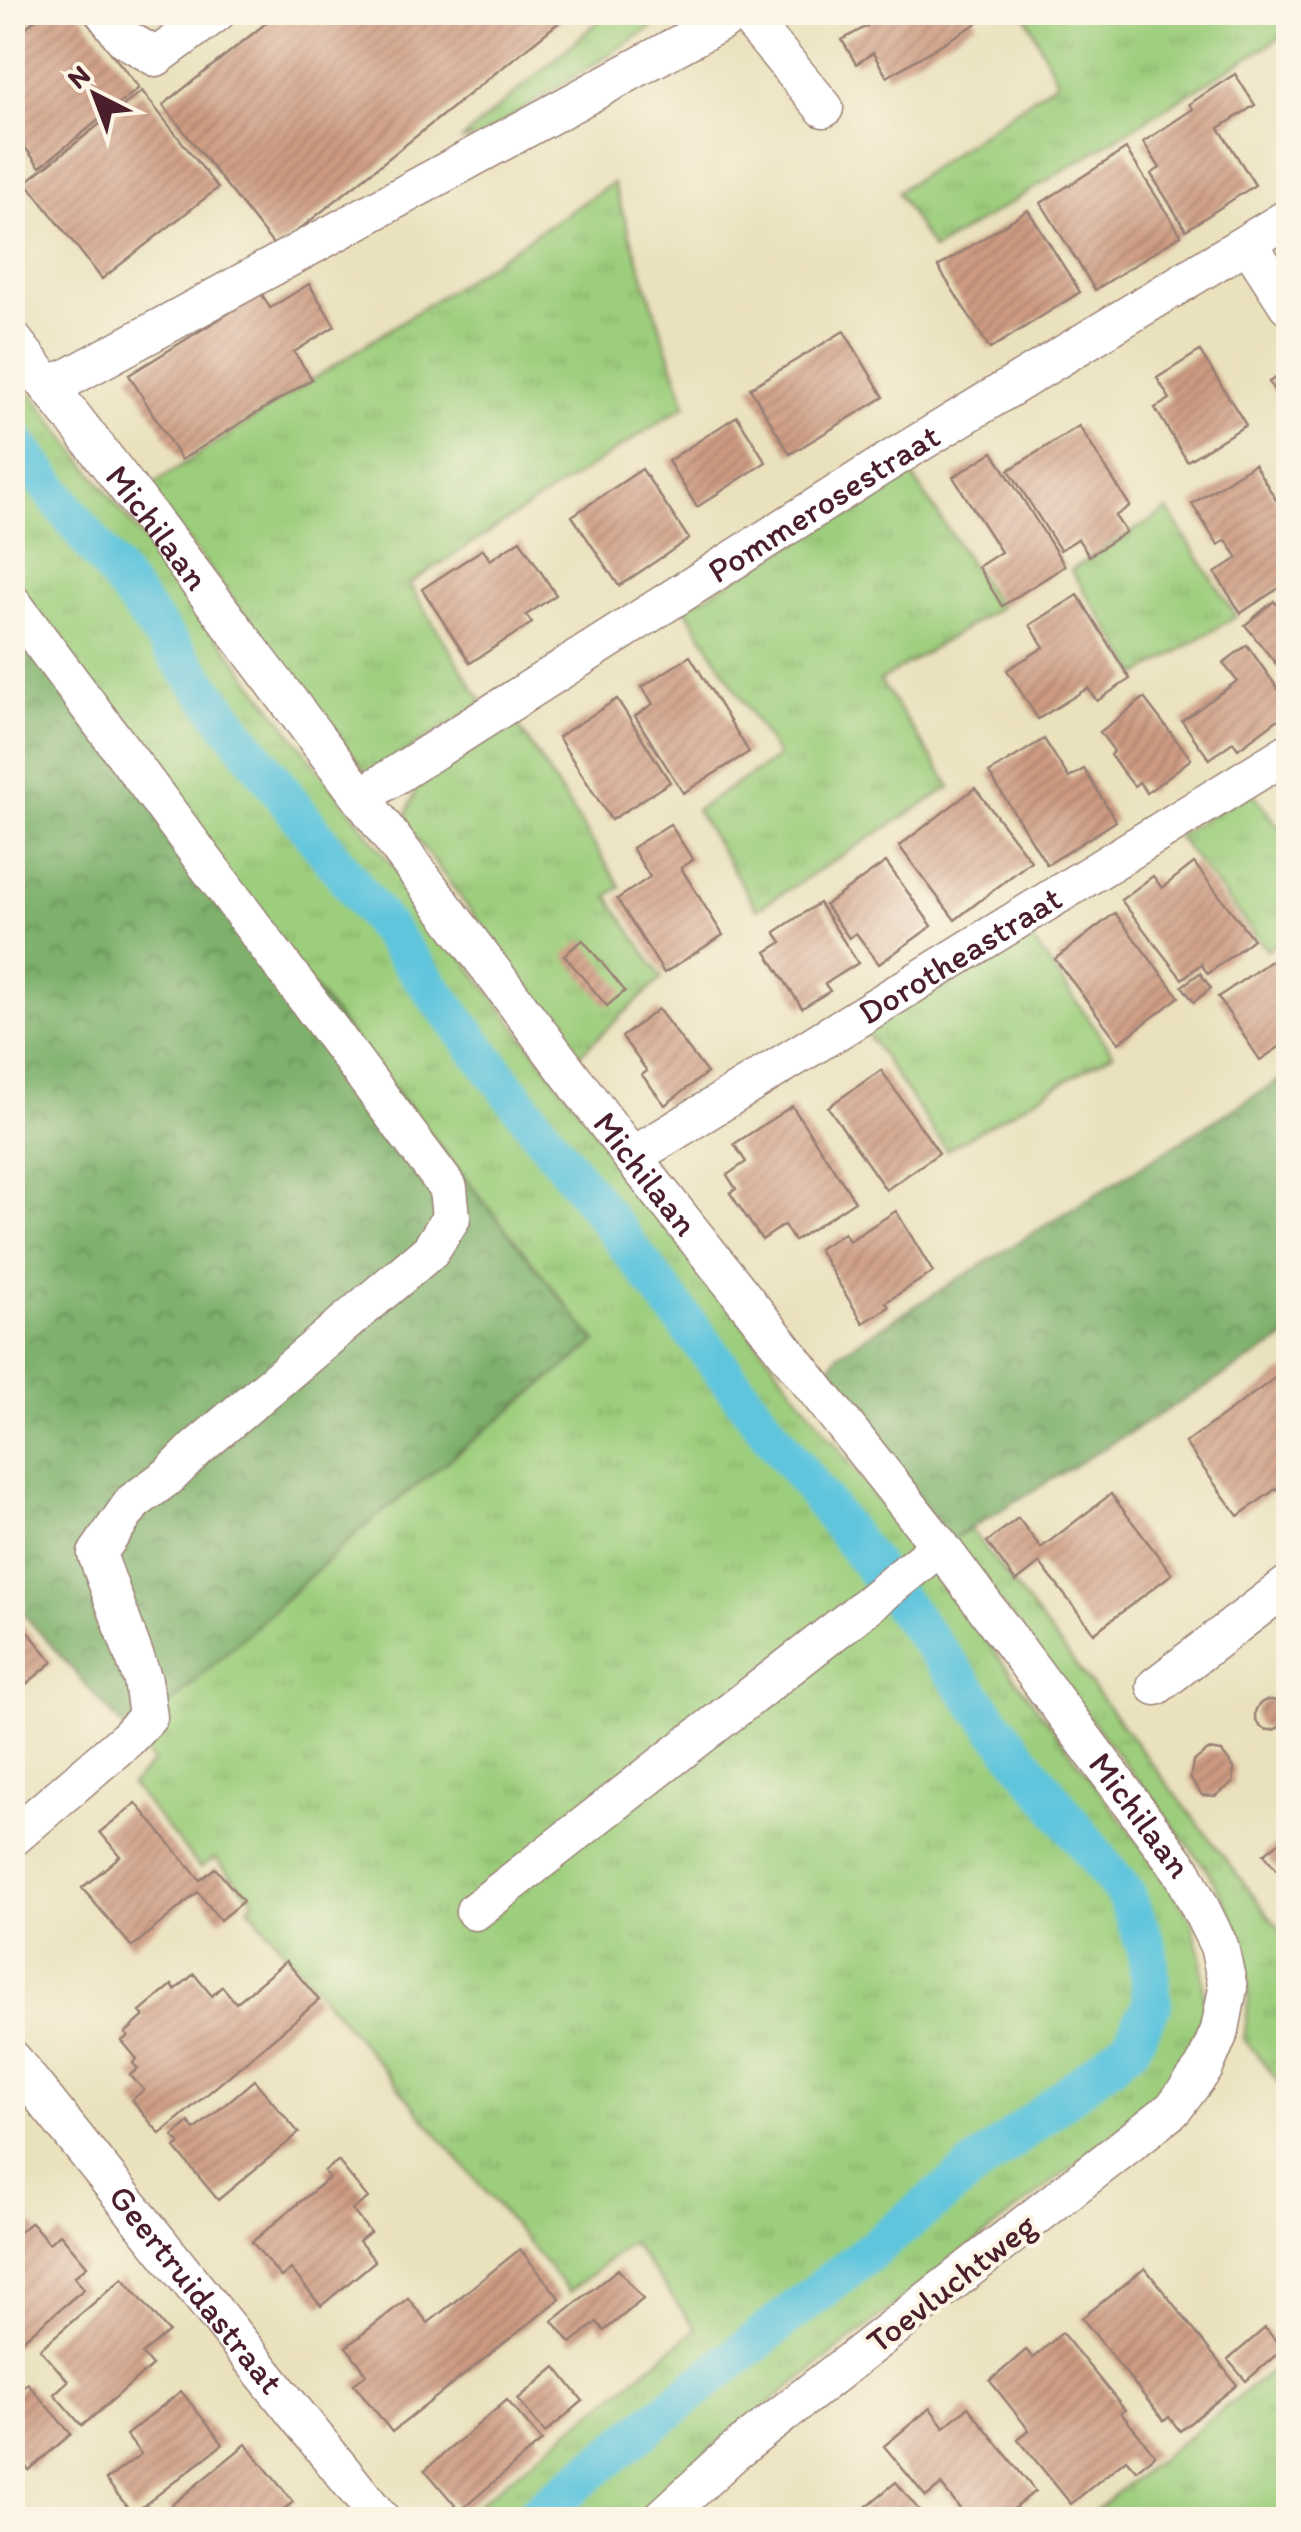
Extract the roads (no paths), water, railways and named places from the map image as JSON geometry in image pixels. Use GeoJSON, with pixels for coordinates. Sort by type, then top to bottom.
{"type":"FeatureCollection","features":[{"type":"Feature","properties":{"kind":"street"},"geometry":{"type":"LineString","coordinates":[[104,12],[124,38],[156,57],[218,12]]}},
{"type":"Feature","properties":{"kind":"street"},"geometry":{"type":"LineString","coordinates":[[49,386],[742,12],[824,108]]}},
{"type":"Feature","properties":{"kind":"street","name":"Pommerosestraat"},"geometry":{"type":"LineString","coordinates":[[361,797],[881,466],[1288,218]]}},
{"type":"Feature","properties":{"kind":"street"},"geometry":{"type":"LineString","coordinates":[[1248,243],[1288,305]]}},
{"type":"Feature","properties":{"kind":"street","name":"Michilaan"},"geometry":{"type":"LineString","coordinates":[[12,339],[632,1157],[940,1546],[1182,1870],[1219,1946],[1228,1988],[1220,2030]]}},
{"type":"Feature","properties":{"kind":"street"},"geometry":{"type":"LineString","coordinates":[[12,603],[448,1188],[450,1218],[430,1251],[196,1449],[170,1476],[133,1502],[97,1554],[143,1680],[148,1718],[12,1838]]}},
{"type":"Feature","properties":{"kind":"street","name":"Dorotheastraat"},"geometry":{"type":"LineString","coordinates":[[632,1157],[1288,753]]}},
{"type":"Feature","properties":{"kind":"street"},"geometry":{"type":"LineString","coordinates":[[475,1911],[940,1546]]}},
{"type":"Feature","properties":{"kind":"street"},"geometry":{"type":"LineString","coordinates":[[1156,1686],[1288,1585]]}},
{"type":"Feature","properties":{"kind":"street","name":"Toevluchtweg"},"geometry":{"type":"LineString","coordinates":[[681,2513],[733,2453],[1173,2108],[1204,2068],[1220,2030]]}},
{"type":"Feature","properties":{"kind":"street","name":"Geertruidastraat"},"geometry":{"type":"LineString","coordinates":[[12,2059],[381,2520]]}},
{"type":"Feature","properties":{"kind":"waterway"},"geometry":{"type":"LineString","coordinates":[[12,438],[1126,1895],[1147,1948],[1152,2004],[1130,2046],[529,2520]]}}]}
